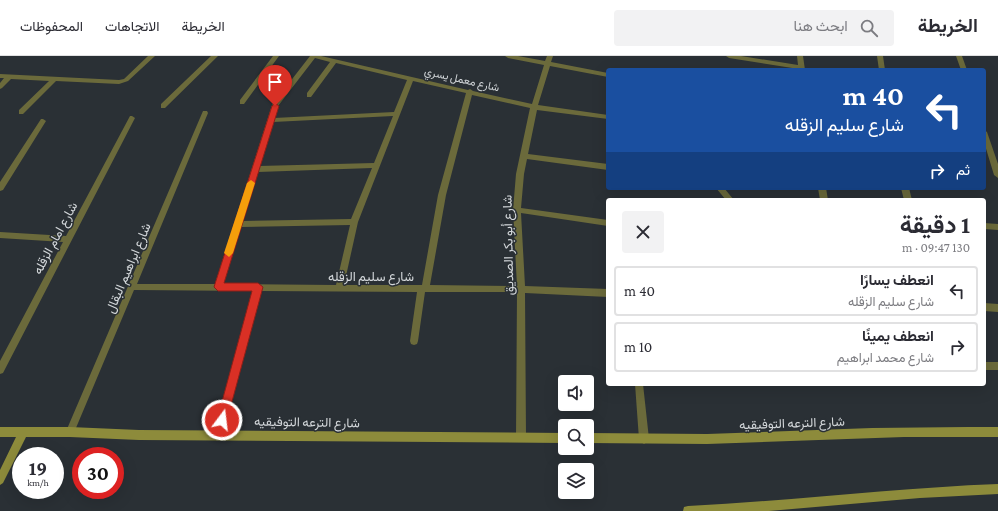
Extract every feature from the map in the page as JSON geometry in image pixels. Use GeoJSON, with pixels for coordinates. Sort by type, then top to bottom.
{"type":"FeatureCollection","features":[{"type":"Feature","properties":{"kind":"main road","name":"شارع الترعه التوفيقيه"},"geometry":{"type":"LineString","coordinates":[[594,438],[747,438],[942,431],[998,432]]}},
{"type":"Feature","properties":{"kind":"main road","name":"شارع الترعه التوفيقيه"},"geometry":{"type":"LineString","coordinates":[[0,432],[70,432],[139,435],[218,434],[558,438]]}},
{"type":"Feature","properties":{"kind":"main road"},"geometry":{"type":"LineString","coordinates":[[0,480],[23,433]]}},
{"type":"Feature","properties":{"kind":"main road"},"geometry":{"type":"LineString","coordinates":[[688,511],[767,509],[840,500],[998,489]]}},
{"type":"Feature","properties":{"kind":"street"},"geometry":{"type":"LineString","coordinates":[[0,76],[114,82],[126,80],[152,56]]}},
{"type":"Feature","properties":{"kind":"street"},"geometry":{"type":"LineString","coordinates":[[163,106],[215,56]]}},
{"type":"Feature","properties":{"kind":"street"},"geometry":{"type":"LineString","coordinates":[[242,102],[276,56]]}},
{"type":"Feature","properties":{"kind":"street"},"geometry":{"type":"LineString","coordinates":[[218,287],[270,120],[279,99],[314,56]]}},
{"type":"Feature","properties":{"kind":"street","name":"شارع معمل يسري"},"geometry":{"type":"LineString","coordinates":[[314,56],[534,107],[606,117]]}},
{"type":"Feature","properties":{"kind":"street"},"geometry":{"type":"LineString","coordinates":[[508,56],[606,75]]}},
{"type":"Feature","properties":{"kind":"street","name":"شارع أبو بكر الصديق"},"geometry":{"type":"LineString","coordinates":[[521,438],[521,289],[517,210],[524,156],[534,107],[550,56]]}},
{"type":"Feature","properties":{"kind":"street"},"geometry":{"type":"LineString","coordinates":[[729,56],[796,68]]}},
{"type":"Feature","properties":{"kind":"street"},"geometry":{"type":"LineString","coordinates":[[800,56],[802,68]]}},
{"type":"Feature","properties":{"kind":"street"},"geometry":{"type":"LineString","coordinates":[[880,56],[882,68]]}},
{"type":"Feature","properties":{"kind":"street"},"geometry":{"type":"LineString","coordinates":[[959,56],[963,68]]}},
{"type":"Feature","properties":{"kind":"street"},"geometry":{"type":"LineString","coordinates":[[309,95],[334,61]]}},
{"type":"Feature","properties":{"kind":"street"},"geometry":{"type":"LineString","coordinates":[[0,87],[10,76]]}},
{"type":"Feature","properties":{"kind":"street"},"geometry":{"type":"LineString","coordinates":[[339,288],[354,222],[411,78]]}},
{"type":"Feature","properties":{"kind":"street"},"geometry":{"type":"LineString","coordinates":[[21,112],[54,79]]}},
{"type":"Feature","properties":{"kind":"street"},"geometry":{"type":"LineString","coordinates":[[414,341],[442,195],[470,91]]}},
{"type":"Feature","properties":{"kind":"street","name":"شارع ابراهيم البقال"},"geometry":{"type":"LineString","coordinates":[[70,432],[206,113]]}},
{"type":"Feature","properties":{"kind":"street"},"geometry":{"type":"LineString","coordinates":[[270,120],[397,114]]}},
{"type":"Feature","properties":{"kind":"street","name":"شارع امام الزقله"},"geometry":{"type":"LineString","coordinates":[[0,370],[132,118]]}},
{"type":"Feature","properties":{"kind":"street"},"geometry":{"type":"LineString","coordinates":[[0,188],[42,121]]}},
{"type":"Feature","properties":{"kind":"street"},"geometry":{"type":"LineString","coordinates":[[986,138],[998,175]]}},
{"type":"Feature","properties":{"kind":"street"},"geometry":{"type":"LineString","coordinates":[[524,156],[606,167]]}},
{"type":"Feature","properties":{"kind":"street"},"geometry":{"type":"LineString","coordinates":[[255,169],[377,164]]}},
{"type":"Feature","properties":{"kind":"street"},"geometry":{"type":"LineString","coordinates":[[722,190],[728,198]]}},
{"type":"Feature","properties":{"kind":"street"},"geometry":{"type":"LineString","coordinates":[[517,210],[606,223]]}},
{"type":"Feature","properties":{"kind":"street"},"geometry":{"type":"LineString","coordinates":[[238,224],[354,222]]}},
{"type":"Feature","properties":{"kind":"street"},"geometry":{"type":"LineString","coordinates":[[986,226],[998,228]]}},
{"type":"Feature","properties":{"kind":"street"},"geometry":{"type":"LineString","coordinates":[[0,235],[68,239]]}},
{"type":"Feature","properties":{"kind":"street","name":"شارع سليم الزقله"},"geometry":{"type":"LineString","coordinates":[[133,287],[521,289],[606,293]]}},
{"type":"Feature","properties":{"kind":"street"},"geometry":{"type":"LineString","coordinates":[[218,434],[258,287]]}},
{"type":"Feature","properties":{"kind":"street"},"geometry":{"type":"LineString","coordinates":[[986,307],[998,308]]}},
{"type":"Feature","properties":{"kind":"street"},"geometry":{"type":"LineString","coordinates":[[986,366],[998,366]]}},
{"type":"Feature","properties":{"kind":"street"},"geometry":{"type":"LineString","coordinates":[[639,386],[644,439]]}},
{"type":"Feature","properties":{"kind":"slow traffic"},"geometry":{"type":"LineString","coordinates":[[229,253],[251,183]]}},
{"type":"Feature","properties":{"kind":"route"},"geometry":{"type":"LineString","coordinates":[[222,420],[258,287],[218,287],[275,106]]}}]}
